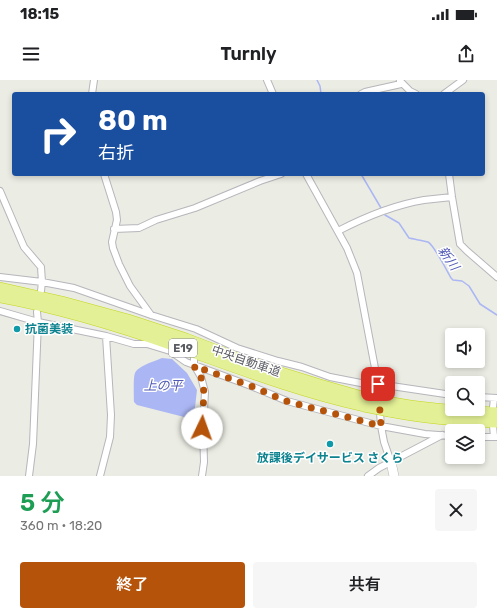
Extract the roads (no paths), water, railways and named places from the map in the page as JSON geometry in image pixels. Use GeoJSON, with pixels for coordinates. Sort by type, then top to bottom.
{"type":"FeatureCollection","features":[{"type":"Feature","properties":{"kind":"highway","name":"中央自動車道"},"geometry":{"type":"LineString","coordinates":[[0,288],[62,302],[128,320],[363,402]]}},
{"type":"Feature","properties":{"kind":"highway","name":"中央自動車道"},"geometry":{"type":"LineString","coordinates":[[0,297],[26,302],[109,324],[308,392],[388,407],[408,415],[495,424]]}},
{"type":"Feature","properties":{"kind":"highway","name":"中央自動車道"},"geometry":{"type":"LineString","coordinates":[[388,407],[407,406],[466,412],[495,410]]}},
{"type":"Feature","properties":{"kind":"street"},"geometry":{"type":"LineString","coordinates":[[92,92],[94,80]]}},
{"type":"Feature","properties":{"kind":"street"},"geometry":{"type":"LineString","coordinates":[[267,80],[272,92]]}},
{"type":"Feature","properties":{"kind":"street"},"geometry":{"type":"LineString","coordinates":[[447,92],[463,80]]}},
{"type":"Feature","properties":{"kind":"street"},"geometry":{"type":"LineString","coordinates":[[376,92],[400,82],[413,92]]}},
{"type":"Feature","properties":{"kind":"street"},"geometry":{"type":"LineString","coordinates":[[105,176],[116,212],[117,220],[112,242],[113,248],[130,286],[151,315]]}},
{"type":"Feature","properties":{"kind":"street"},"geometry":{"type":"LineString","coordinates":[[114,229],[139,228],[156,220],[195,208],[275,176]]}},
{"type":"Feature","properties":{"kind":"street"},"geometry":{"type":"LineString","coordinates":[[307,176],[347,248],[357,273],[378,384],[381,426],[394,476]]}},
{"type":"Feature","properties":{"kind":"street"},"geometry":{"type":"LineString","coordinates":[[449,176],[460,244],[497,277]]}},
{"type":"Feature","properties":{"kind":"street"},"geometry":{"type":"LineString","coordinates":[[0,191],[24,247],[41,267],[41,291]]}},
{"type":"Feature","properties":{"kind":"street"},"geometry":{"type":"LineString","coordinates":[[338,231],[363,218],[402,205],[425,200],[452,197]]}},
{"type":"Feature","properties":{"kind":"street"},"geometry":{"type":"LineString","coordinates":[[0,278],[42,282],[74,288],[196,330],[237,348],[302,367],[330,377],[372,385],[378,384],[445,394]]}},
{"type":"Feature","properties":{"kind":"street"},"geometry":{"type":"LineString","coordinates":[[0,311],[38,322],[106,336],[134,344],[147,344],[170,351],[194,366],[251,386],[286,401],[381,426],[425,434],[445,435]]}},
{"type":"Feature","properties":{"kind":"street"},"geometry":{"type":"LineString","coordinates":[[29,476],[33,444],[38,322],[37,312]]}},
{"type":"Feature","properties":{"kind":"street"},"geometry":{"type":"LineString","coordinates":[[195,336],[196,330]]}},
{"type":"Feature","properties":{"kind":"street"},"geometry":{"type":"LineString","coordinates":[[100,476],[110,436],[112,415],[106,336]]}},
{"type":"Feature","properties":{"kind":"street"},"geometry":{"type":"LineString","coordinates":[[194,356],[194,366],[201,377],[204,392],[202,428],[204,462],[202,476]]}},
{"type":"Feature","properties":{"kind":"street"},"geometry":{"type":"LineString","coordinates":[[485,397],[495,398],[495,410]]}},
{"type":"Feature","properties":{"kind":"street"},"geometry":{"type":"LineString","coordinates":[[485,437],[496,437],[495,424]]}},
{"type":"Feature","properties":{"kind":"street"},"geometry":{"type":"LineString","coordinates":[[368,476],[379,468],[442,435]]}},
{"type":"Feature","properties":{"kind":"water","name":"上の平"},"geometry":{"type":"Polygon","coordinates":[[[162,358],[172,359],[187,373],[197,390],[194,416],[192,419],[137,405],[134,402],[135,373],[143,366],[162,358]]]}},
{"type":"Feature","properties":{"kind":"waterway","name":"新川"},"geometry":{"type":"LineString","coordinates":[[317,80],[321,92]]}},
{"type":"Feature","properties":{"kind":"waterway","name":"新川"},"geometry":{"type":"LineString","coordinates":[[362,176],[381,208]]}},
{"type":"Feature","properties":{"kind":"waterway","name":"新川"},"geometry":{"type":"LineString","coordinates":[[385,215],[399,223],[409,238],[431,244],[451,278],[453,280],[462,281],[469,286],[480,304],[497,315]]}},
{"type":"Feature","properties":{"kind":"place","name":"抗菌美装"},"geometry":{"type":"Point","coordinates":[17,329]}},
{"type":"Feature","properties":{"kind":"place","name":"放課後デイサービス さくら"},"geometry":{"type":"Point","coordinates":[330,444]}}]}
